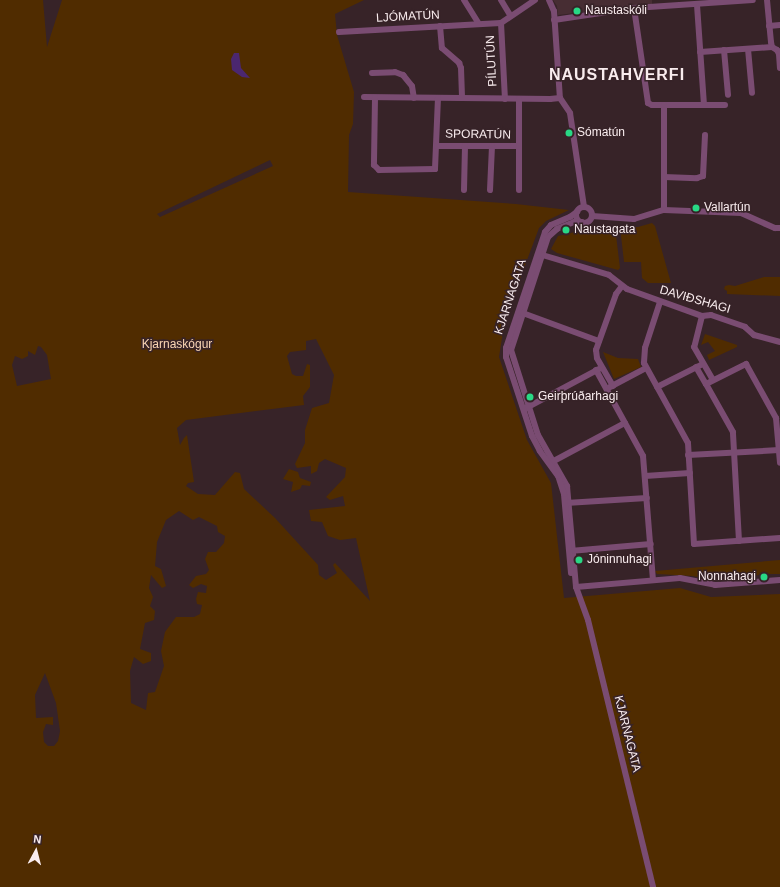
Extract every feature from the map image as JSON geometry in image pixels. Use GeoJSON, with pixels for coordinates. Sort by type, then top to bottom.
{"type":"FeatureCollection","features":[{"type":"Feature","properties":{"kind":"street"},"geometry":{"type":"LineString","coordinates":[[464,0],[479,24]]}},
{"type":"Feature","properties":{"kind":"street"},"geometry":{"type":"LineString","coordinates":[[501,0],[510,15]]}},
{"type":"Feature","properties":{"kind":"street"},"geometry":{"type":"LineString","coordinates":[[501,23],[510,15],[535,0]]}},
{"type":"Feature","properties":{"kind":"street"},"geometry":{"type":"LineString","coordinates":[[549,0],[554,11],[560,98],[570,113],[584,207]]}},
{"type":"Feature","properties":{"kind":"street"},"geometry":{"type":"LineString","coordinates":[[554,20],[634,8],[683,3],[697,5],[752,0]]}},
{"type":"Feature","properties":{"kind":"street"},"geometry":{"type":"LineString","coordinates":[[767,0],[769,26],[775,47],[779,54],[780,68]]}},
{"type":"Feature","properties":{"kind":"street"},"geometry":{"type":"LineString","coordinates":[[697,5],[704,105]]}},
{"type":"Feature","properties":{"kind":"street"},"geometry":{"type":"LineString","coordinates":[[634,8],[646,100],[652,105],[725,105]]}},
{"type":"Feature","properties":{"kind":"street","name":"LJÓMATÚN"},"geometry":{"type":"LineString","coordinates":[[339,32],[501,23]]}},
{"type":"Feature","properties":{"kind":"street","name":"PÍLUTÚN"},"geometry":{"type":"LineString","coordinates":[[501,23],[505,99]]}},
{"type":"Feature","properties":{"kind":"street"},"geometry":{"type":"LineString","coordinates":[[769,26],[780,25]]}},
{"type":"Feature","properties":{"kind":"street"},"geometry":{"type":"LineString","coordinates":[[440,26],[442,48],[459,63],[461,68],[462,98]]}},
{"type":"Feature","properties":{"kind":"street"},"geometry":{"type":"LineString","coordinates":[[700,52],[775,47]]}},
{"type":"Feature","properties":{"kind":"street"},"geometry":{"type":"LineString","coordinates":[[748,49],[752,93]]}},
{"type":"Feature","properties":{"kind":"street"},"geometry":{"type":"LineString","coordinates":[[724,50],[728,95]]}},
{"type":"Feature","properties":{"kind":"street"},"geometry":{"type":"LineString","coordinates":[[372,73],[395,72],[403,74],[412,86],[414,98]]}},
{"type":"Feature","properties":{"kind":"street"},"geometry":{"type":"LineString","coordinates":[[364,98],[560,98]]}},
{"type":"Feature","properties":{"kind":"street"},"geometry":{"type":"LineString","coordinates":[[375,98],[375,168],[379,170],[435,169],[438,98]]}},
{"type":"Feature","properties":{"kind":"street","name":"SPORATÚN"},"geometry":{"type":"LineString","coordinates":[[519,99],[519,190]]}},
{"type":"Feature","properties":{"kind":"street"},"geometry":{"type":"LineString","coordinates":[[664,105],[664,210]]}},
{"type":"Feature","properties":{"kind":"street"},"geometry":{"type":"LineString","coordinates":[[664,177],[697,178],[704,176],[705,135]]}},
{"type":"Feature","properties":{"kind":"street","name":"SPORATÚN"},"geometry":{"type":"LineString","coordinates":[[437,146],[518,146]]}},
{"type":"Feature","properties":{"kind":"street"},"geometry":{"type":"LineString","coordinates":[[464,190],[465,146]]}},
{"type":"Feature","properties":{"kind":"street"},"geometry":{"type":"LineString","coordinates":[[490,190],[492,146]]}},
{"type":"Feature","properties":{"kind":"street"},"geometry":{"type":"LineString","coordinates":[[584,207],[577,212],[578,219],[582,222],[589,221],[592,216]]}},
{"type":"Feature","properties":{"kind":"street"},"geometry":{"type":"LineString","coordinates":[[584,207],[590,210],[592,216]]}},
{"type":"Feature","properties":{"kind":"street"},"geometry":{"type":"LineString","coordinates":[[592,216],[634,219],[664,210],[741,212],[775,228],[780,228]]}},
{"type":"Feature","properties":{"kind":"street","name":"KJARNAGATA"},"geometry":{"type":"LineString","coordinates":[[577,212],[546,230],[540,254],[520,312],[511,350],[526,408],[551,462],[564,478],[576,587],[588,620],[653,887]]}},
{"type":"Feature","properties":{"kind":"street","name":"KJARNAGATA"},"geometry":{"type":"LineString","coordinates":[[540,254],[548,237],[554,230],[574,222],[582,222]]}},
{"type":"Feature","properties":{"kind":"street","name":"DAVIÐSHAGI"},"geometry":{"type":"LineString","coordinates":[[540,254],[609,275],[622,286],[660,302],[702,316],[711,315],[745,327],[754,335],[780,342]]}},
{"type":"Feature","properties":{"kind":"street"},"geometry":{"type":"LineString","coordinates":[[613,386],[596,353],[616,294],[622,286]]}},
{"type":"Feature","properties":{"kind":"street"},"geometry":{"type":"LineString","coordinates":[[660,302],[645,348],[644,363],[688,443],[694,544],[780,538]]}},
{"type":"Feature","properties":{"kind":"street"},"geometry":{"type":"LineString","coordinates":[[520,312],[599,341]]}},
{"type":"Feature","properties":{"kind":"street"},"geometry":{"type":"LineString","coordinates":[[702,316],[694,344],[696,352],[713,380]]}},
{"type":"Feature","properties":{"kind":"street"},"geometry":{"type":"LineString","coordinates":[[657,387],[703,364]]}},
{"type":"Feature","properties":{"kind":"street"},"geometry":{"type":"LineString","coordinates":[[706,384],[746,364],[776,418],[780,463]]}},
{"type":"Feature","properties":{"kind":"street"},"geometry":{"type":"LineString","coordinates":[[526,408],[602,367]]}},
{"type":"Feature","properties":{"kind":"street"},"geometry":{"type":"LineString","coordinates":[[696,367],[731,426],[739,541]]}},
{"type":"Feature","properties":{"kind":"street"},"geometry":{"type":"LineString","coordinates":[[606,389],[646,368]]}},
{"type":"Feature","properties":{"kind":"street"},"geometry":{"type":"LineString","coordinates":[[596,370],[643,456],[653,580]]}},
{"type":"Feature","properties":{"kind":"street"},"geometry":{"type":"LineString","coordinates":[[551,462],[625,423]]}},
{"type":"Feature","properties":{"kind":"street"},"geometry":{"type":"LineString","coordinates":[[688,455],[779,450]]}},
{"type":"Feature","properties":{"kind":"street"},"geometry":{"type":"LineString","coordinates":[[645,476],[690,473]]}},
{"type":"Feature","properties":{"kind":"street"},"geometry":{"type":"LineString","coordinates":[[567,503],[647,498]]}},
{"type":"Feature","properties":{"kind":"street"},"geometry":{"type":"LineString","coordinates":[[572,551],[651,544]]}},
{"type":"Feature","properties":{"kind":"street"},"geometry":{"type":"LineString","coordinates":[[576,587],[685,578],[715,585],[780,580]]}},
{"type":"Feature","properties":{"kind":"shaded area","name":"Naustaskóli"},"geometry":{"type":"Polygon","coordinates":[[[553,0],[652,0],[652,4],[558,15],[557,6],[553,0]]]}},
{"type":"Feature","properties":{"kind":"shaded area"},"geometry":{"type":"Polygon","coordinates":[[[234,53],[239,53],[241,68],[250,78],[242,77],[232,70],[231,59],[234,53]]]}},
{"type":"Feature","properties":{"kind":"green space","name":"Kjarnaskógur"},"geometry":{"type":"Polygon","coordinates":[[[0,0],[43,0],[47,47],[62,0],[364,0],[335,14],[337,35],[354,92],[353,124],[349,135],[348,192],[516,204],[569,210],[546,221],[539,228],[505,319],[499,357],[527,440],[551,483],[564,598],[680,588],[711,597],[780,594],[780,887],[0,887],[0,0]],[[270,160],[157,214],[160,217],[273,166],[270,160]],[[316,339],[306,341],[306,350],[290,352],[287,356],[292,374],[296,376],[303,376],[307,364],[310,365],[310,387],[303,396],[304,405],[186,420],[177,428],[180,445],[187,435],[194,482],[188,483],[186,486],[198,494],[215,495],[235,472],[240,473],[244,489],[275,518],[318,565],[319,575],[326,580],[337,573],[333,565],[335,563],[370,601],[356,538],[340,540],[328,536],[322,522],[311,521],[309,510],[345,506],[343,496],[330,500],[326,497],[345,477],[346,468],[325,459],[319,463],[317,471],[311,474],[311,466],[297,468],[295,464],[305,443],[305,430],[312,408],[329,403],[334,375],[316,339]],[[38,346],[35,355],[28,351],[28,356],[22,359],[15,356],[12,365],[17,386],[51,379],[47,355],[41,347],[38,346]],[[179,511],[166,520],[157,542],[155,566],[161,569],[166,586],[162,588],[151,575],[149,588],[153,597],[150,606],[155,611],[154,620],[145,623],[140,649],[151,653],[151,661],[143,664],[134,657],[130,671],[131,703],[146,710],[148,693],[155,692],[164,666],[161,651],[165,632],[176,617],[194,617],[200,614],[202,605],[197,604],[196,599],[198,592],[206,593],[207,586],[201,584],[193,588],[189,585],[196,576],[206,574],[209,570],[205,559],[208,552],[216,552],[224,543],[225,536],[218,532],[217,526],[199,517],[193,520],[179,511]],[[45,673],[35,695],[36,718],[53,717],[53,725],[46,724],[43,732],[44,742],[48,746],[54,746],[58,741],[60,731],[56,703],[45,673]]]}},
{"type":"Feature","properties":{"kind":"green space"},"geometry":{"type":"Polygon","coordinates":[[[652,223],[655,226],[671,283],[648,283],[642,278],[641,262],[624,262],[620,227],[638,227],[652,223]]]}},
{"type":"Feature","properties":{"kind":"green space"},"geometry":{"type":"Polygon","coordinates":[[[615,227],[620,268],[618,270],[557,253],[551,249],[558,236],[575,232],[581,233],[615,227]]]}},
{"type":"Feature","properties":{"kind":"green space"},"geometry":{"type":"Polygon","coordinates":[[[764,277],[780,277],[780,296],[727,294],[727,291],[724,289],[725,286],[735,286],[764,277]]]}},
{"type":"Feature","properties":{"kind":"green space"},"geometry":{"type":"Polygon","coordinates":[[[705,334],[737,345],[737,347],[709,360],[707,355],[715,351],[708,342],[701,345],[705,334]]]}},
{"type":"Feature","properties":{"kind":"green space"},"geometry":{"type":"Polygon","coordinates":[[[603,352],[618,358],[638,359],[641,367],[614,379],[603,352]]]}},
{"type":"Feature","properties":{"kind":"green space"},"geometry":{"type":"Polygon","coordinates":[[[289,469],[298,472],[300,478],[311,482],[310,486],[302,485],[300,489],[291,492],[293,482],[283,479],[289,469]]]}},
{"type":"Feature","properties":{"kind":"green space"},"geometry":{"type":"Polygon","coordinates":[[[780,560],[780,574],[763,574],[746,578],[711,580],[693,576],[657,574],[655,571],[780,560]]]}},
{"type":"Feature","properties":{"kind":"place","name":"Naustaskóli"},"geometry":{"type":"Point","coordinates":[577,11]}},
{"type":"Feature","properties":{"kind":"place","name":"Sómatún"},"geometry":{"type":"Point","coordinates":[569,133]}},
{"type":"Feature","properties":{"kind":"place","name":"Vallartún"},"geometry":{"type":"Point","coordinates":[696,208]}},
{"type":"Feature","properties":{"kind":"place","name":"Naustagata"},"geometry":{"type":"Point","coordinates":[566,230]}},
{"type":"Feature","properties":{"kind":"place","name":"Geirþrúðarhagi"},"geometry":{"type":"Point","coordinates":[530,397]}},
{"type":"Feature","properties":{"kind":"place","name":"Jóninnuhagi"},"geometry":{"type":"Point","coordinates":[579,560]}},
{"type":"Feature","properties":{"kind":"place","name":"Nonnahagi"},"geometry":{"type":"Point","coordinates":[764,577]}},
{"type":"Feature","properties":{"kind":"district","name":"NAUSTAHVERFI"},"geometry":{"type":"Point","coordinates":[617,75]}}]}
